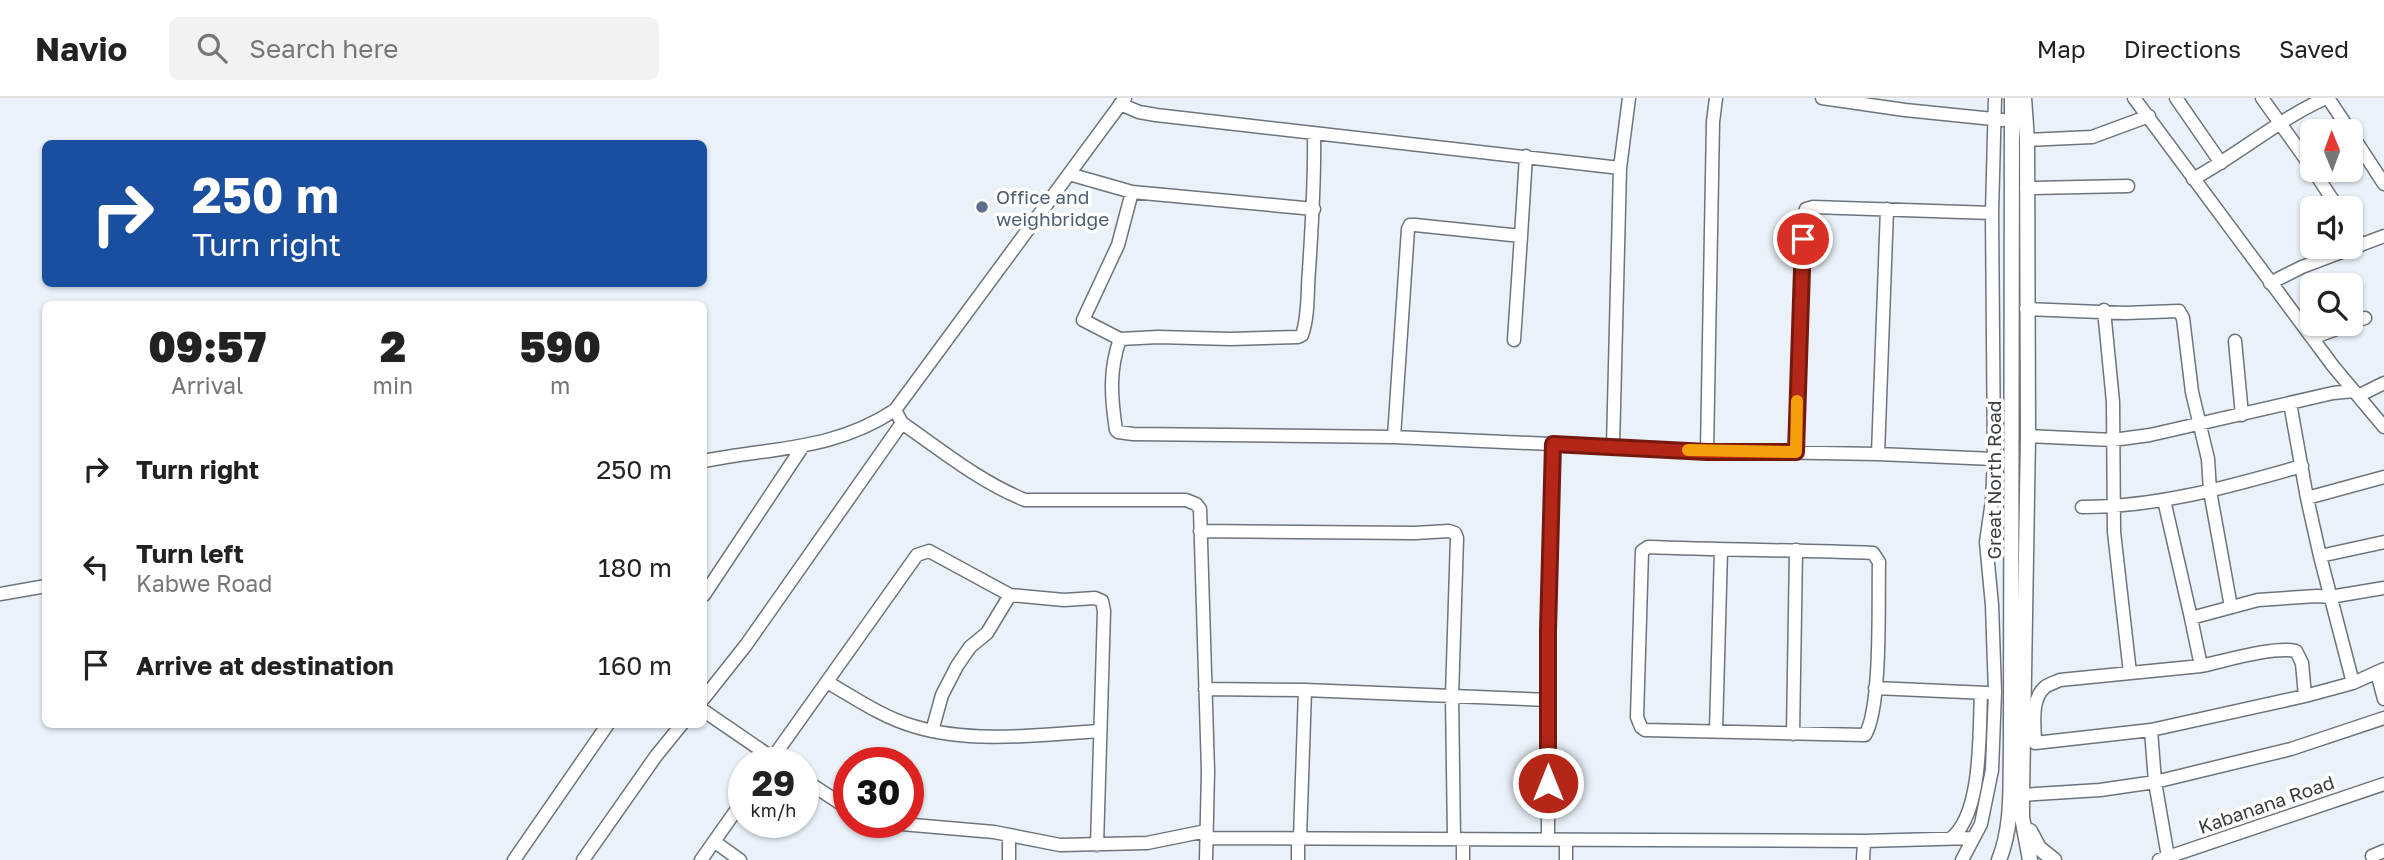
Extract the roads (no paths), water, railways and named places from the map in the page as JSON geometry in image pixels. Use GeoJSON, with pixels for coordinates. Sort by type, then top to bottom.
{"type":"FeatureCollection","features":[{"type":"Feature","properties":{"kind":"main road","name":"Great North Road"},"geometry":{"type":"LineString","coordinates":[[1999,860],[2006,843],[2010,817],[2012,98]]}},
{"type":"Feature","properties":{"kind":"main road","name":"Great North Road"},"geometry":{"type":"LineString","coordinates":[[2024,98],[2027,140],[2028,436],[2022,817],[2031,860]]}},
{"type":"Feature","properties":{"kind":"main road"},"geometry":{"type":"LineString","coordinates":[[2022,817],[2039,848],[2054,860]]}},
{"type":"Feature","properties":{"kind":"street"},"geometry":{"type":"LineString","coordinates":[[1613,446],[1620,168],[1629,98]]}},
{"type":"Feature","properties":{"kind":"street"},"geometry":{"type":"LineString","coordinates":[[1707,452],[1716,98]]}},
{"type":"Feature","properties":{"kind":"street"},"geometry":{"type":"LineString","coordinates":[[1822,98],[2013,121]]}},
{"type":"Feature","properties":{"kind":"street"},"geometry":{"type":"LineString","coordinates":[[1950,839],[1966,817],[1973,800],[1988,693],[1992,605],[1986,542],[1993,501],[1994,459],[1992,213],[1995,98]]}},
{"type":"Feature","properties":{"kind":"street"},"geometry":{"type":"LineString","coordinates":[[2134,98],[2270,283],[2384,427]]}},
{"type":"Feature","properties":{"kind":"street"},"geometry":{"type":"LineString","coordinates":[[2176,98],[2221,163]]}},
{"type":"Feature","properties":{"kind":"street"},"geometry":{"type":"LineString","coordinates":[[2262,98],[2300,152]]}},
{"type":"Feature","properties":{"kind":"street"},"geometry":{"type":"LineString","coordinates":[[2193,179],[2292,114],[2327,98],[2341,119]]}},
{"type":"Feature","properties":{"kind":"street"},"geometry":{"type":"LineString","coordinates":[[707,461],[803,446],[850,435],[895,410],[1123,101],[1139,112],[1156,115],[1620,168]]}},
{"type":"Feature","properties":{"kind":"street"},"geometry":{"type":"LineString","coordinates":[[2027,140],[2092,136],[2149,116]]}},
{"type":"Feature","properties":{"kind":"street"},"geometry":{"type":"LineString","coordinates":[[1132,192],[1118,245],[1083,315],[1083,320],[1120,339],[1298,337],[1302,335],[1306,309],[1314,209],[1314,133]]}},
{"type":"Feature","properties":{"kind":"street"},"geometry":{"type":"LineString","coordinates":[[2363,152],[2384,184]]}},
{"type":"Feature","properties":{"kind":"street"},"geometry":{"type":"LineString","coordinates":[[1514,340],[1526,156]]}},
{"type":"Feature","properties":{"kind":"street"},"geometry":{"type":"LineString","coordinates":[[1069,174],[1132,192],[1314,209]]}},
{"type":"Feature","properties":{"kind":"street"},"geometry":{"type":"LineString","coordinates":[[2026,188],[2128,186]]}},
{"type":"Feature","properties":{"kind":"street"},"geometry":{"type":"LineString","coordinates":[[1796,452],[1806,209],[1813,207],[1992,213]]}},
{"type":"Feature","properties":{"kind":"street"},"geometry":{"type":"LineString","coordinates":[[1878,454],[1887,209]]}},
{"type":"Feature","properties":{"kind":"street"},"geometry":{"type":"LineString","coordinates":[[1394,437],[1410,225],[1521,236]]}},
{"type":"Feature","properties":{"kind":"street"},"geometry":{"type":"LineString","coordinates":[[2363,244],[2384,236]]}},
{"type":"Feature","properties":{"kind":"street"},"geometry":{"type":"LineString","coordinates":[[2270,283],[2323,259]]}},
{"type":"Feature","properties":{"kind":"street"},"geometry":{"type":"LineString","coordinates":[[2026,309],[2104,310],[2125,313],[2169,309],[2179,311],[2183,318],[2192,392],[2208,459],[2210,491],[2231,607]]}},
{"type":"Feature","properties":{"kind":"street"},"geometry":{"type":"LineString","coordinates":[[2104,310],[2113,402],[2114,532],[2130,673]]}},
{"type":"Feature","properties":{"kind":"street"},"geometry":{"type":"LineString","coordinates":[[2312,338],[2317,336]]}},
{"type":"Feature","properties":{"kind":"street"},"geometry":{"type":"LineString","coordinates":[[1120,339],[1111,375],[1111,399],[1118,432],[1394,437],[1707,452],[1878,454],[1994,459]]}},
{"type":"Feature","properties":{"kind":"street"},"geometry":{"type":"LineString","coordinates":[[2235,341],[2242,415]]}},
{"type":"Feature","properties":{"kind":"street"},"geometry":{"type":"LineString","coordinates":[[2028,436],[2113,440],[2150,435],[2333,393],[2356,393],[2384,383]]}},
{"type":"Feature","properties":{"kind":"street"},"geometry":{"type":"LineString","coordinates":[[2290,403],[2320,556],[2353,683]]}},
{"type":"Feature","properties":{"kind":"street"},"geometry":{"type":"LineString","coordinates":[[895,410],[902,424],[1004,492],[1025,500],[1186,500],[1200,509],[1208,771],[1206,860]]}},
{"type":"Feature","properties":{"kind":"street"},"geometry":{"type":"LineString","coordinates":[[707,694],[746,645],[902,424]]}},
{"type":"Feature","properties":{"kind":"street"},"geometry":{"type":"LineString","coordinates":[[1549,839],[1548,700],[1553,444]]}},
{"type":"Feature","properties":{"kind":"street"},"geometry":{"type":"LineString","coordinates":[[707,590],[803,446]]}},
{"type":"Feature","properties":{"kind":"street"},"geometry":{"type":"LineString","coordinates":[[2082,508],[2114,507],[2164,500],[2210,491],[2302,466]]}},
{"type":"Feature","properties":{"kind":"street"},"geometry":{"type":"LineString","coordinates":[[2307,498],[2384,477]]}},
{"type":"Feature","properties":{"kind":"street"},"geometry":{"type":"LineString","coordinates":[[2164,500],[2201,666]]}},
{"type":"Feature","properties":{"kind":"street"},"geometry":{"type":"LineString","coordinates":[[1200,531],[1455,533],[1452,695],[1459,839],[1463,860]]}},
{"type":"Feature","properties":{"kind":"street"},"geometry":{"type":"LineString","coordinates":[[2320,556],[2384,542]]}},
{"type":"Feature","properties":{"kind":"street"},"geometry":{"type":"LineString","coordinates":[[1648,547],[1721,550],[1872,553],[1878,558],[1875,688],[1871,722],[1865,735],[1645,730],[1637,717],[1642,551],[1648,547]]}},
{"type":"Feature","properties":{"kind":"street"},"geometry":{"type":"LineString","coordinates":[[1716,731],[1721,550]]}},
{"type":"Feature","properties":{"kind":"street"},"geometry":{"type":"LineString","coordinates":[[1793,734],[1796,550]]}},
{"type":"Feature","properties":{"kind":"street"},"geometry":{"type":"LineString","coordinates":[[783,747],[917,555],[923,551],[935,552],[1010,595],[1064,600],[1095,598],[1102,601],[1104,611],[1097,845]]}},
{"type":"Feature","properties":{"kind":"street"},"geometry":{"type":"LineString","coordinates":[[0,594],[42,587]]}},
{"type":"Feature","properties":{"kind":"street"},"geometry":{"type":"LineString","coordinates":[[2191,618],[2275,598],[2330,597],[2384,588]]}},
{"type":"Feature","properties":{"kind":"street"},"geometry":{"type":"LineString","coordinates":[[932,731],[942,695],[957,666],[970,648],[987,633],[1010,595]]}},
{"type":"Feature","properties":{"kind":"street"},"geometry":{"type":"LineString","coordinates":[[2305,695],[2302,663],[2296,651],[2287,650],[2201,666],[2060,680],[2045,687],[2039,695],[2034,710],[2035,743],[2151,730],[2305,695],[2353,683],[2380,671],[2384,699]]}},
{"type":"Feature","properties":{"kind":"street"},"geometry":{"type":"LineString","coordinates":[[827,682],[888,716],[932,731],[1051,736],[1099,731]]}},
{"type":"Feature","properties":{"kind":"street"},"geometry":{"type":"LineString","coordinates":[[1875,688],[1988,693]]}},
{"type":"Feature","properties":{"kind":"street"},"geometry":{"type":"LineString","coordinates":[[1205,689],[1305,690],[1548,700]]}},
{"type":"Feature","properties":{"kind":"street"},"geometry":{"type":"LineString","coordinates":[[1298,860],[1305,690]]}},
{"type":"Feature","properties":{"kind":"street"},"geometry":{"type":"LineString","coordinates":[[1962,860],[1981,824],[1992,770],[1988,693]]}},
{"type":"Feature","properties":{"kind":"street"},"geometry":{"type":"LineString","coordinates":[[707,713],[754,747]]}},
{"type":"Feature","properties":{"kind":"street"},"geometry":{"type":"LineString","coordinates":[[2022,795],[2101,790],[2155,782],[2291,749],[2384,718]]}},
{"type":"Feature","properties":{"kind":"street"},"geometry":{"type":"LineString","coordinates":[[514,860],[605,728]]}},
{"type":"Feature","properties":{"kind":"street"},"geometry":{"type":"LineString","coordinates":[[583,860],[679,728]]}},
{"type":"Feature","properties":{"kind":"street"},"geometry":{"type":"LineString","coordinates":[[2151,730],[2164,859]]}},
{"type":"Feature","properties":{"kind":"street","name":"Kabanana Road"},"geometry":{"type":"LineString","coordinates":[[2164,859],[2384,784]]}},
{"type":"Feature","properties":{"kind":"street"},"geometry":{"type":"LineString","coordinates":[[701,860],[728,823]]}},
{"type":"Feature","properties":{"kind":"street"},"geometry":{"type":"LineString","coordinates":[[924,827],[1009,835],[1060,845],[1146,843],[1206,835],[1299,838],[1864,841],[1973,838]]}},
{"type":"Feature","properties":{"kind":"street"},"geometry":{"type":"LineString","coordinates":[[1009,835],[1009,860]]}},
{"type":"Feature","properties":{"kind":"street"},"geometry":{"type":"LineString","coordinates":[[1566,839],[1566,860]]}},
{"type":"Feature","properties":{"kind":"street"},"geometry":{"type":"LineString","coordinates":[[1863,860],[1864,841]]}},
{"type":"Feature","properties":{"kind":"street"},"geometry":{"type":"LineString","coordinates":[[715,842],[740,860]]}},
{"type":"Feature","properties":{"kind":"place","name":"Office and weighbridge"},"geometry":{"type":"Point","coordinates":[982,207]}}]}
